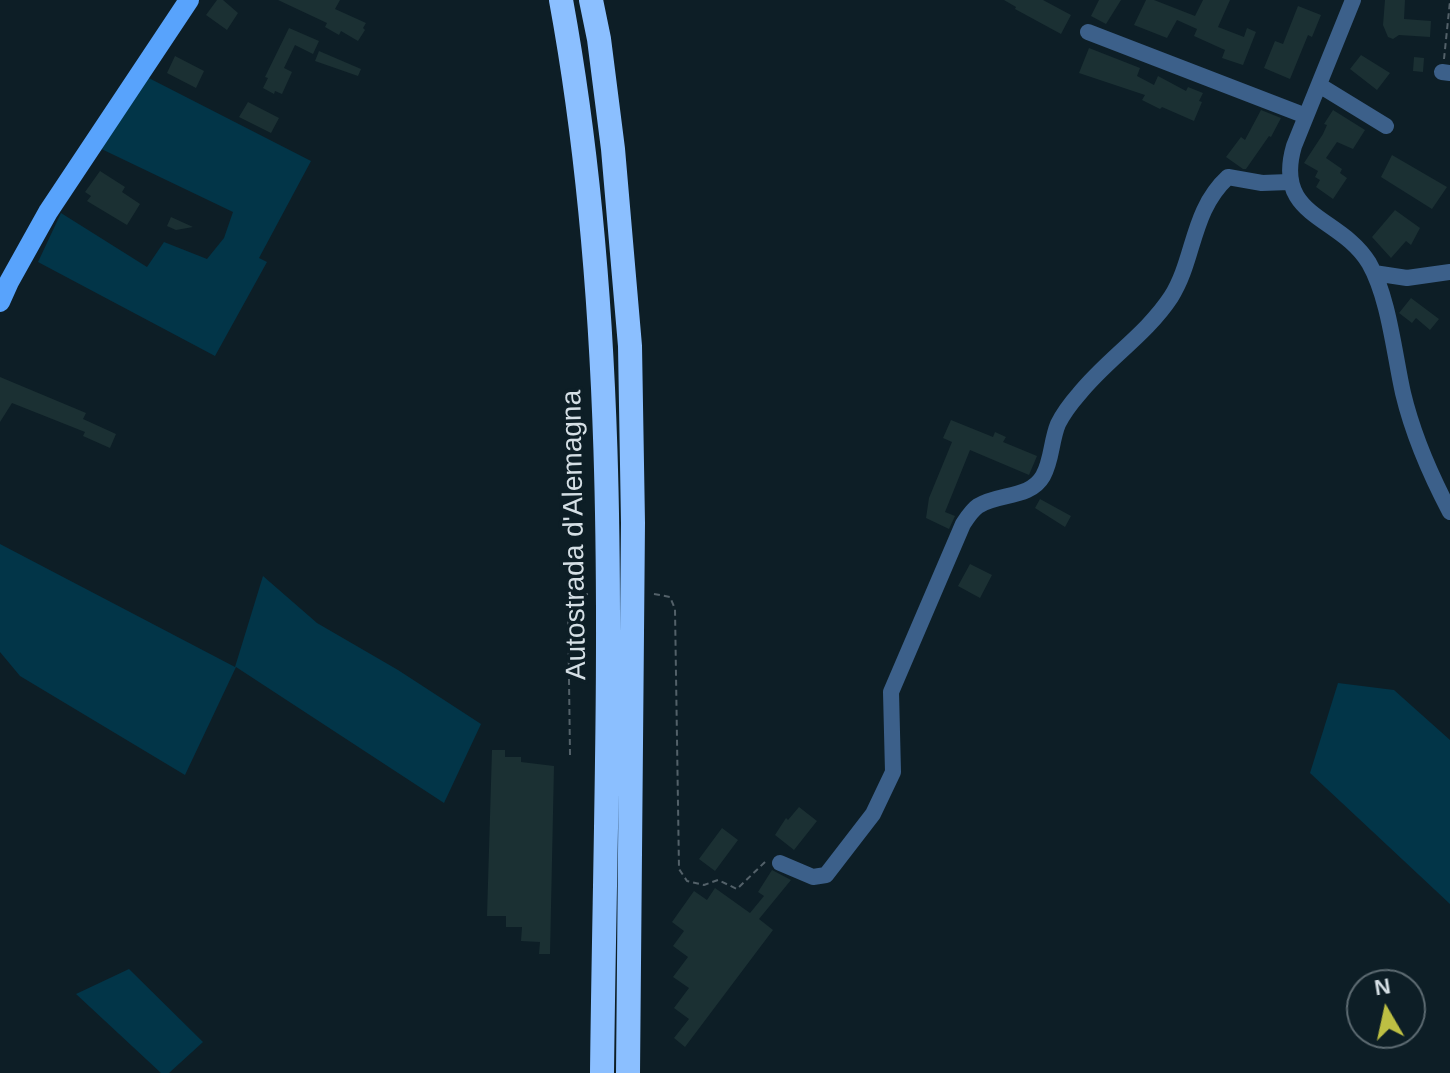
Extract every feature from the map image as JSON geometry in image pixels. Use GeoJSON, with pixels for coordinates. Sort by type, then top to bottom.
{"type":"FeatureCollection","features":[{"type":"Feature","properties":{"kind":"highway","name":"Autostrada d'Alemagna"},"geometry":{"type":"LineString","coordinates":[[561,0],[586,159],[604,390],[609,522],[602,1073]]}},
{"type":"Feature","properties":{"kind":"highway","name":"Autostrada d'Alemagna"},"geometry":{"type":"LineString","coordinates":[[593,8],[613,149],[630,346],[633,539],[628,1073]]}},
{"type":"Feature","properties":{"kind":"main road"},"geometry":{"type":"LineString","coordinates":[[0,302],[48,212],[189,0]]}},
{"type":"Feature","properties":{"kind":"street"},"geometry":{"type":"LineString","coordinates":[[1353,0],[1290,157],[1289,182],[1299,201],[1358,249],[1374,273],[1412,424],[1436,486],[1450,512]]}},
{"type":"Feature","properties":{"kind":"street"},"geometry":{"type":"LineString","coordinates":[[1088,32],[1306,116]]}},
{"type":"Feature","properties":{"kind":"street"},"geometry":{"type":"LineString","coordinates":[[1319,85],[1386,126]]}},
{"type":"Feature","properties":{"kind":"street"},"geometry":{"type":"LineString","coordinates":[[780,863],[813,877],[826,875],[873,814],[893,772],[891,692],[963,524],[976,507],[999,496],[1031,489],[1042,478],[1052,453],[1058,424],[1080,392],[1135,340],[1172,295],[1206,203],[1222,183],[1228,177],[1262,183],[1289,182]]}},
{"type":"Feature","properties":{"kind":"street"},"geometry":{"type":"LineString","coordinates":[[1374,273],[1407,278],[1450,272]]}},
{"type":"Feature","properties":{"kind":"path"},"geometry":{"type":"LineString","coordinates":[[1446,68],[1450,1]]}},
{"type":"Feature","properties":{"kind":"path"},"geometry":{"type":"LineString","coordinates":[[570,755],[568,603],[577,596],[593,593]]}},
{"type":"Feature","properties":{"kind":"path"},"geometry":{"type":"LineString","coordinates":[[654,594],[670,597],[675,609],[679,869],[687,881],[704,885],[718,880],[737,889],[765,862],[780,863]]}},
{"type":"Feature","properties":{"kind":"shaded area"},"geometry":{"type":"Polygon","coordinates":[[[139,73],[311,161],[259,258],[267,262],[215,356],[38,262],[61,213],[147,267],[164,242],[207,259],[224,238],[233,212],[91,144],[139,73]]]}},
{"type":"Feature","properties":{"kind":"shaded area"},"geometry":{"type":"Polygon","coordinates":[[[0,544],[235,667],[263,576],[317,623],[398,670],[481,724],[444,803],[236,667],[185,775],[20,676],[0,652],[0,544]]]}},
{"type":"Feature","properties":{"kind":"shaded area"},"geometry":{"type":"Polygon","coordinates":[[[1338,683],[1394,690],[1450,740],[1450,904],[1310,773],[1338,683]]]}},
{"type":"Feature","properties":{"kind":"shaded area"},"geometry":{"type":"Polygon","coordinates":[[[129,969],[203,1042],[169,1073],[161,1073],[76,994],[129,969]]]}},
{"type":"Feature","properties":{"kind":"building"},"geometry":{"type":"Polygon","coordinates":[[[217,0],[223,0],[238,13],[227,30],[206,15],[217,0]]]}},
{"type":"Feature","properties":{"kind":"building"},"geometry":{"type":"Polygon","coordinates":[[[278,0],[340,0],[335,9],[366,23],[365,30],[358,41],[341,31],[339,35],[325,27],[327,23],[278,0]]]}},
{"type":"Feature","properties":{"kind":"building"},"geometry":{"type":"Polygon","coordinates":[[[1004,0],[1043,0],[1071,15],[1061,34],[1004,0]]]}},
{"type":"Feature","properties":{"kind":"building"},"geometry":{"type":"Polygon","coordinates":[[[1099,0],[1121,0],[1106,24],[1091,16],[1099,0]]]}},
{"type":"Feature","properties":{"kind":"building"},"geometry":{"type":"Polygon","coordinates":[[[1146,0],[1154,0],[1195,16],[1203,0],[1230,0],[1218,27],[1244,37],[1247,28],[1256,32],[1243,65],[1222,58],[1225,50],[1194,36],[1197,29],[1177,20],[1167,38],[1134,25],[1146,0]]]}},
{"type":"Feature","properties":{"kind":"building"},"geometry":{"type":"Polygon","coordinates":[[[1385,0],[1405,0],[1404,19],[1431,21],[1430,37],[1388,37],[1383,25],[1385,0]]]}},
{"type":"Feature","properties":{"kind":"building"},"geometry":{"type":"Polygon","coordinates":[[[1298,6],[1321,15],[1312,37],[1308,35],[1290,79],[1264,68],[1275,41],[1283,44],[1298,6]]]}},
{"type":"Feature","properties":{"kind":"building"},"geometry":{"type":"Polygon","coordinates":[[[289,28],[319,41],[313,54],[295,45],[284,68],[292,72],[282,94],[275,91],[274,94],[263,88],[268,78],[265,77],[289,28]]]}},
{"type":"Feature","properties":{"kind":"building"},"geometry":{"type":"Polygon","coordinates":[[[1089,48],[1140,68],[1137,76],[1154,85],[1158,76],[1186,91],[1188,87],[1203,93],[1194,121],[1142,100],[1145,95],[1079,73],[1089,48]]]}},
{"type":"Feature","properties":{"kind":"building"},"geometry":{"type":"Polygon","coordinates":[[[319,51],[361,69],[358,76],[315,61],[319,51]]]}},
{"type":"Feature","properties":{"kind":"building"},"geometry":{"type":"Polygon","coordinates":[[[1361,55],[1390,73],[1377,90],[1350,69],[1361,55]]]}},
{"type":"Feature","properties":{"kind":"building"},"geometry":{"type":"Polygon","coordinates":[[[175,56],[204,71],[196,88],[167,73],[175,56]]]}},
{"type":"Feature","properties":{"kind":"building"},"geometry":{"type":"Polygon","coordinates":[[[1414,57],[1424,58],[1423,72],[1413,71],[1414,57]]]}},
{"type":"Feature","properties":{"kind":"building"},"geometry":{"type":"Polygon","coordinates":[[[248,102],[279,118],[271,133],[239,117],[248,102]]]}},
{"type":"Feature","properties":{"kind":"building"},"geometry":{"type":"Polygon","coordinates":[[[1261,110],[1281,118],[1271,137],[1243,169],[1226,157],[1241,137],[1245,140],[1261,110]]]}},
{"type":"Feature","properties":{"kind":"building"},"geometry":{"type":"Polygon","coordinates":[[[1333,110],[1365,130],[1353,149],[1337,142],[1326,158],[1342,169],[1340,173],[1347,178],[1333,199],[1316,187],[1320,180],[1315,177],[1318,171],[1304,163],[1323,134],[1327,125],[1324,124],[1333,110]]]}},
{"type":"Feature","properties":{"kind":"building"},"geometry":{"type":"Polygon","coordinates":[[[1392,155],[1447,187],[1432,209],[1381,177],[1392,155]]]}},
{"type":"Feature","properties":{"kind":"building"},"geometry":{"type":"Polygon","coordinates":[[[100,171],[125,187],[122,192],[140,204],[127,225],[87,201],[91,196],[85,192],[100,171]]]}},
{"type":"Feature","properties":{"kind":"building"},"geometry":{"type":"Polygon","coordinates":[[[1395,210],[1420,228],[1411,245],[1406,241],[1391,258],[1372,237],[1395,210]]]}},
{"type":"Feature","properties":{"kind":"building"},"geometry":{"type":"Polygon","coordinates":[[[171,217],[193,227],[176,230],[167,226],[171,217]]]}},
{"type":"Feature","properties":{"kind":"building"},"geometry":{"type":"Polygon","coordinates":[[[1411,298],[1439,319],[1430,330],[1416,318],[1412,323],[1399,313],[1411,298]]]}},
{"type":"Feature","properties":{"kind":"building"},"geometry":{"type":"Polygon","coordinates":[[[0,377],[86,413],[83,419],[116,434],[110,448],[83,436],[85,432],[12,403],[0,422],[0,377]]]}},
{"type":"Feature","properties":{"kind":"building"},"geometry":{"type":"Polygon","coordinates":[[[951,420],[993,437],[995,432],[1006,437],[1003,442],[1037,456],[1029,475],[970,450],[945,512],[955,516],[949,529],[926,518],[929,498],[952,442],[943,438],[951,420]]]}},
{"type":"Feature","properties":{"kind":"building"},"geometry":{"type":"Polygon","coordinates":[[[1040,499],[1071,516],[1065,527],[1035,508],[1040,499]]]}},
{"type":"Feature","properties":{"kind":"building"},"geometry":{"type":"Polygon","coordinates":[[[970,564],[992,575],[980,598],[958,586],[970,564]]]}},
{"type":"Feature","properties":{"kind":"building"},"geometry":{"type":"Polygon","coordinates":[[[492,750],[505,750],[505,757],[521,757],[521,762],[554,766],[550,954],[539,954],[540,942],[521,941],[522,927],[506,927],[506,916],[487,916],[492,750]]]}},
{"type":"Feature","properties":{"kind":"building"},"geometry":{"type":"Polygon","coordinates":[[[799,807],[817,821],[794,850],[775,835],[786,818],[788,820],[799,807]]]}},
{"type":"Feature","properties":{"kind":"building"},"geometry":{"type":"Polygon","coordinates":[[[722,828],[738,840],[715,871],[699,859],[722,828]]]}},
{"type":"Feature","properties":{"kind":"building"},"geometry":{"type":"Polygon","coordinates":[[[772,870],[791,880],[759,919],[773,930],[685,1047],[674,1038],[689,1019],[674,1008],[689,988],[673,977],[688,957],[673,946],[684,931],[672,922],[694,891],[707,900],[715,888],[750,913],[764,896],[758,892],[772,870]]]}}]}
